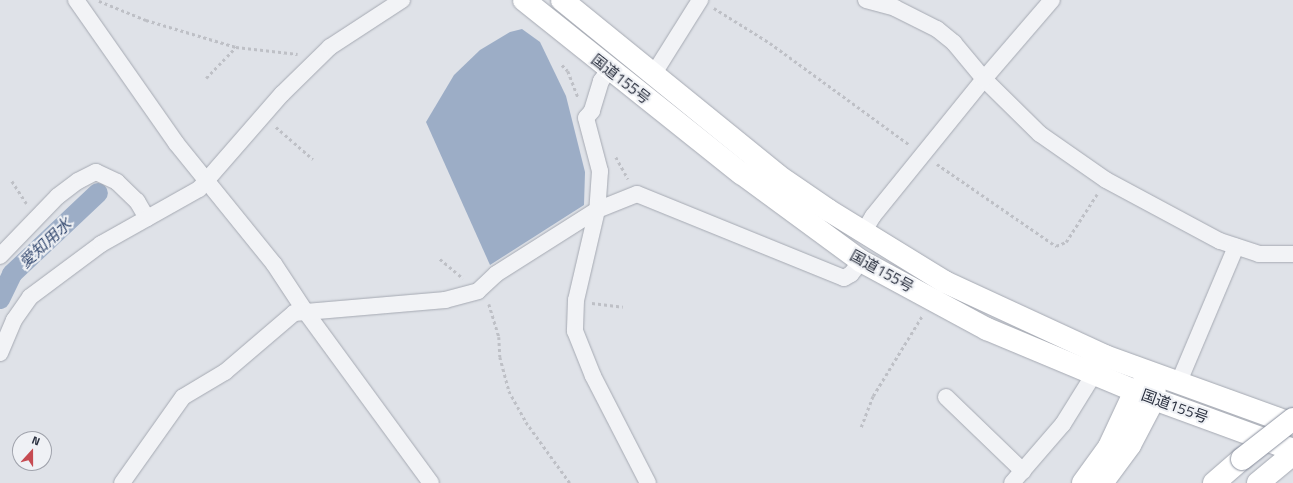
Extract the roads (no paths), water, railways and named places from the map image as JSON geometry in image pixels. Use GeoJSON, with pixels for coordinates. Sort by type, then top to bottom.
{"type":"FeatureCollection","features":[{"type":"Feature","properties":{"kind":"highway","name":"国道155号"},"geometry":{"type":"LineString","coordinates":[[524,0],[609,70],[741,174],[862,261],[987,329],[1144,395],[1293,450]]}},
{"type":"Feature","properties":{"kind":"highway","name":"国道155号"},"geometry":{"type":"LineString","coordinates":[[562,0],[777,175],[828,210],[945,282],[1098,353],[1155,376],[1293,424]]}},
{"type":"Feature","properties":{"kind":"highway"},"geometry":{"type":"LineString","coordinates":[[1083,483],[1144,395],[1155,376]]}},
{"type":"Feature","properties":{"kind":"highway"},"geometry":{"type":"LineString","coordinates":[[1102,483],[1130,446],[1144,395]]}},
{"type":"Feature","properties":{"kind":"highway"},"geometry":{"type":"LineString","coordinates":[[1214,483],[1293,419]]}},
{"type":"Feature","properties":{"kind":"highway"},"geometry":{"type":"LineString","coordinates":[[1266,476],[1293,454]]}},
{"type":"Feature","properties":{"kind":"street"},"geometry":{"type":"LineString","coordinates":[[76,0],[176,143],[206,181],[213,186],[274,264],[305,311],[431,483]]}},
{"type":"Feature","properties":{"kind":"street"},"geometry":{"type":"LineString","coordinates":[[0,354],[14,320],[30,297],[101,244],[199,189],[262,116],[320,57],[354,30],[402,0]]}},
{"type":"Feature","properties":{"kind":"street"},"geometry":{"type":"LineString","coordinates":[[653,74],[700,0]]}},
{"type":"Feature","properties":{"kind":"street"},"geometry":{"type":"LineString","coordinates":[[866,0],[895,8],[937,29],[968,58],[984,79],[1040,134],[1106,180],[1236,247],[1259,254],[1293,254]]}},
{"type":"Feature","properties":{"kind":"street"},"geometry":{"type":"LineString","coordinates":[[864,231],[873,216],[984,79],[1052,0]]}},
{"type":"Feature","properties":{"kind":"street"},"geometry":{"type":"LineString","coordinates":[[609,70],[601,81],[592,111],[586,118],[600,171],[597,210],[576,300],[575,332],[593,376],[648,483]]}},
{"type":"Feature","properties":{"kind":"street"},"geometry":{"type":"LineString","coordinates":[[0,256],[36,218],[68,188],[96,172],[117,182],[137,201],[147,218]]}},
{"type":"Feature","properties":{"kind":"street"},"geometry":{"type":"LineString","coordinates":[[122,483],[184,397],[225,372],[294,313],[445,300],[478,291],[496,274],[597,210],[637,194],[844,278],[851,274],[862,261]]}},
{"type":"Feature","properties":{"kind":"street"},"geometry":{"type":"LineString","coordinates":[[1178,384],[1236,247]]}},
{"type":"Feature","properties":{"kind":"street"},"geometry":{"type":"LineString","coordinates":[[1012,483],[1064,424],[1094,374]]}},
{"type":"Feature","properties":{"kind":"street"},"geometry":{"type":"LineString","coordinates":[[946,397],[1023,471]]}},
{"type":"Feature","properties":{"kind":"water"},"geometry":{"type":"Polygon","coordinates":[[[522,29],[540,42],[566,96],[585,172],[584,205],[490,265],[426,122],[454,75],[480,50],[510,32],[522,29]]]}},
{"type":"Feature","properties":{"kind":"waterway","name":"愛知用水"},"geometry":{"type":"LineString","coordinates":[[0,299],[12,274],[98,193]]}}]}
